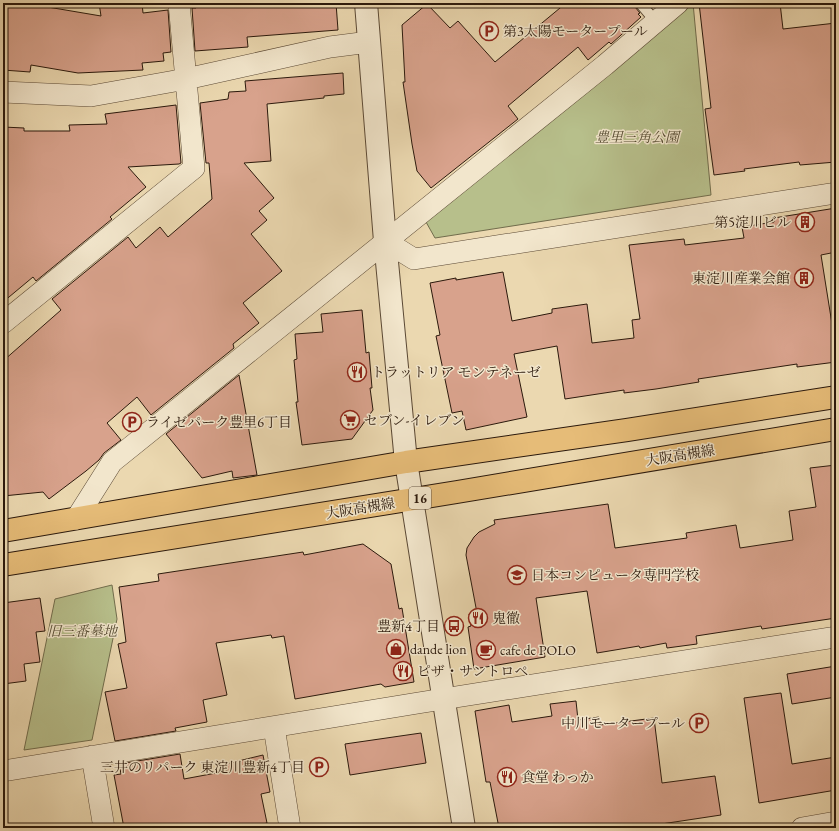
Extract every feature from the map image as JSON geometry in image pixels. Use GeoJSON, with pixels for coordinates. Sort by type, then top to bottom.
{"type":"FeatureCollection","features":[{"type":"Feature","properties":{"kind":"main road"},"geometry":{"type":"LineString","coordinates":[[3,531],[406,462],[627,430],[836,397]]}},
{"type":"Feature","properties":{"kind":"main road","name":"大阪高槻線"},"geometry":{"type":"LineString","coordinates":[[3,565],[836,429]]}},
{"type":"Feature","properties":{"kind":"street"},"geometry":{"type":"LineString","coordinates":[[3,323],[194,168],[179,3]]}},
{"type":"Feature","properties":{"kind":"street"},"geometry":{"type":"LineString","coordinates":[[76,519],[112,462],[605,65],[678,3]]}},
{"type":"Feature","properties":{"kind":"street"},"geometry":{"type":"LineString","coordinates":[[369,4],[369,42],[385,241],[406,462],[464,828]]}},
{"type":"Feature","properties":{"kind":"street"},"geometry":{"type":"LineString","coordinates":[[3,92],[92,96],[186,79],[330,47],[369,42]]}},
{"type":"Feature","properties":{"kind":"street"},"geometry":{"type":"LineString","coordinates":[[385,241],[414,259],[836,193]]}},
{"type":"Feature","properties":{"kind":"street"},"geometry":{"type":"LineString","coordinates":[[3,771],[836,637]]}},
{"type":"Feature","properties":{"kind":"street"},"geometry":{"type":"LineString","coordinates":[[274,727],[290,828]]}},
{"type":"Feature","properties":{"kind":"street"},"geometry":{"type":"LineString","coordinates":[[92,756],[104,828]]}},
{"type":"Feature","properties":{"kind":"lane"},"geometry":{"type":"LineString","coordinates":[[640,3],[656,22]]}},
{"type":"Feature","properties":{"kind":"green space","name":"豊里三角公園"},"geometry":{"type":"Polygon","coordinates":[[[693,3],[711,195],[435,238],[426,222],[693,3]]]}},
{"type":"Feature","properties":{"kind":"green space","name":"旧三番墓地"},"geometry":{"type":"Polygon","coordinates":[[[112,585],[117,619],[92,740],[24,750],[55,599],[112,585]]]}},
{"type":"Feature","properties":{"kind":"building"},"geometry":{"type":"Polygon","coordinates":[[[3,3],[24,3],[101,16],[99,3],[142,3],[143,13],[168,10],[171,52],[163,53],[164,61],[142,63],[143,70],[78,73],[31,65],[30,72],[3,70],[3,3]]]}},
{"type":"Feature","properties":{"kind":"building"},"geometry":{"type":"Polygon","coordinates":[[[196,3],[336,3],[338,30],[247,37],[248,47],[195,51],[192,8],[196,8],[196,3]]]}},
{"type":"Feature","properties":{"kind":"building"},"geometry":{"type":"Polygon","coordinates":[[[566,3],[634,3],[635,7],[640,13],[638,14],[641,17],[611,44],[609,42],[588,60],[578,47],[508,106],[518,119],[431,188],[417,171],[412,144],[403,82],[405,82],[402,25],[427,4],[450,28],[458,21],[495,62],[566,3]]]}},
{"type":"Feature","properties":{"kind":"building"},"geometry":{"type":"Polygon","coordinates":[[[699,3],[780,3],[783,29],[836,23],[836,162],[800,165],[799,162],[744,169],[745,171],[714,175],[705,109],[711,108],[699,3]]]}},
{"type":"Feature","properties":{"kind":"building"},"geometry":{"type":"Polygon","coordinates":[[[343,73],[344,94],[324,96],[324,98],[267,104],[271,161],[244,163],[274,198],[259,211],[267,220],[251,234],[282,271],[243,303],[259,323],[233,344],[234,348],[151,415],[137,397],[107,423],[121,440],[104,453],[99,460],[86,471],[49,499],[43,492],[3,496],[3,361],[61,310],[52,299],[128,237],[136,248],[160,227],[168,237],[212,199],[209,163],[206,163],[200,103],[228,99],[229,92],[246,91],[245,81],[343,73]]]}},
{"type":"Feature","properties":{"kind":"building"},"geometry":{"type":"Polygon","coordinates":[[[176,105],[181,163],[128,167],[146,187],[110,217],[112,219],[36,281],[33,277],[3,302],[3,127],[24,128],[24,131],[70,131],[69,125],[107,124],[105,114],[176,105]]]}},
{"type":"Feature","properties":{"kind":"building"},"geometry":{"type":"Polygon","coordinates":[[[836,208],[836,252],[821,255],[832,324],[836,323],[836,362],[797,367],[797,364],[698,379],[699,382],[656,389],[624,393],[624,390],[565,399],[557,346],[514,354],[527,417],[466,430],[462,411],[452,413],[436,336],[440,335],[430,283],[503,272],[512,321],[552,313],[552,309],[587,304],[592,343],[634,338],[632,320],[640,319],[629,245],[684,239],[685,245],[744,238],[742,227],[774,222],[774,218],[836,208]]]}},
{"type":"Feature","properties":{"kind":"building"},"geometry":{"type":"Polygon","coordinates":[[[362,310],[366,353],[369,352],[372,388],[370,388],[373,410],[352,439],[302,445],[296,402],[298,402],[294,360],[297,359],[295,334],[323,332],[321,314],[362,310]]]}},
{"type":"Feature","properties":{"kind":"building"},"geometry":{"type":"Polygon","coordinates":[[[239,375],[257,475],[233,478],[232,471],[202,478],[166,434],[239,375]]]}},
{"type":"Feature","properties":{"kind":"building"},"geometry":{"type":"Polygon","coordinates":[[[836,465],[836,618],[762,629],[761,626],[696,636],[697,644],[667,648],[666,643],[640,648],[639,646],[597,653],[587,591],[536,598],[545,657],[474,669],[468,627],[471,626],[469,614],[477,613],[466,555],[467,548],[474,537],[479,532],[495,524],[494,520],[608,504],[615,548],[687,538],[686,533],[736,525],[740,548],[793,540],[789,511],[816,507],[810,468],[836,465]]]}},
{"type":"Feature","properties":{"kind":"building"},"geometry":{"type":"Polygon","coordinates":[[[363,544],[391,564],[399,609],[402,608],[414,682],[385,687],[381,684],[295,699],[284,636],[272,638],[271,635],[216,643],[227,695],[203,700],[207,722],[175,728],[176,731],[115,741],[105,692],[127,688],[118,644],[126,642],[119,587],[159,581],[158,574],[303,552],[304,555],[363,544]]]}},
{"type":"Feature","properties":{"kind":"building"},"geometry":{"type":"Polygon","coordinates":[[[40,598],[45,631],[36,632],[40,662],[24,664],[26,681],[3,684],[3,603],[40,598]]]}},
{"type":"Feature","properties":{"kind":"building"},"geometry":{"type":"Polygon","coordinates":[[[836,666],[836,697],[792,704],[787,674],[836,666]]]}},
{"type":"Feature","properties":{"kind":"building"},"geometry":{"type":"Polygon","coordinates":[[[781,693],[792,764],[836,757],[836,790],[759,803],[744,698],[781,693]]]}},
{"type":"Feature","properties":{"kind":"building"},"geometry":{"type":"Polygon","coordinates":[[[576,701],[578,720],[599,717],[600,725],[654,718],[662,783],[715,776],[721,815],[648,826],[648,828],[499,828],[490,782],[486,782],[475,711],[509,705],[512,722],[552,716],[550,704],[576,701]]]}},
{"type":"Feature","properties":{"kind":"building"},"geometry":{"type":"Polygon","coordinates":[[[421,733],[426,763],[350,775],[345,744],[421,733]]]}},
{"type":"Feature","properties":{"kind":"building"},"geometry":{"type":"Polygon","coordinates":[[[180,754],[184,779],[227,771],[226,764],[263,755],[270,792],[261,794],[267,823],[245,828],[124,828],[114,775],[121,774],[119,764],[180,754]]]}},
{"type":"Feature","properties":{"kind":"place","name":"第3太陽モータープール"},"geometry":{"type":"Point","coordinates":[489,31]}},
{"type":"Feature","properties":{"kind":"place","name":"第5淀川ビル"},"geometry":{"type":"Point","coordinates":[805,222]}},
{"type":"Feature","properties":{"kind":"place","name":"東淀川産業会館"},"geometry":{"type":"Point","coordinates":[804,278]}},
{"type":"Feature","properties":{"kind":"place","name":"トラットリア モンテネーゼ"},"geometry":{"type":"Point","coordinates":[357,372]}},
{"type":"Feature","properties":{"kind":"place","name":"セブン-イレブン"},"geometry":{"type":"Point","coordinates":[350,420]}},
{"type":"Feature","properties":{"kind":"place","name":"ライゼパーク豊里6丁目"},"geometry":{"type":"Point","coordinates":[132,422]}},
{"type":"Feature","properties":{"kind":"place","name":"日本コンピュータ専門学校"},"geometry":{"type":"Point","coordinates":[517,575]}},
{"type":"Feature","properties":{"kind":"place","name":"鬼徹"},"geometry":{"type":"Point","coordinates":[478,618]}},
{"type":"Feature","properties":{"kind":"place","name":"豊新4丁目"},"geometry":{"type":"Point","coordinates":[454,626]}},
{"type":"Feature","properties":{"kind":"place","name":"dande lion"},"geometry":{"type":"Point","coordinates":[396,649]}},
{"type":"Feature","properties":{"kind":"place","name":"cafe de POLO"},"geometry":{"type":"Point","coordinates":[486,650]}},
{"type":"Feature","properties":{"kind":"place","name":"ピザ・サントロペ"},"geometry":{"type":"Point","coordinates":[403,671]}},
{"type":"Feature","properties":{"kind":"place","name":"中川モータープール"},"geometry":{"type":"Point","coordinates":[699,723]}},
{"type":"Feature","properties":{"kind":"place","name":"三井のリパーク 東淀川豊新4丁目"},"geometry":{"type":"Point","coordinates":[319,767]}},
{"type":"Feature","properties":{"kind":"place","name":"食堂 わっか"},"geometry":{"type":"Point","coordinates":[507,777]}}]}
